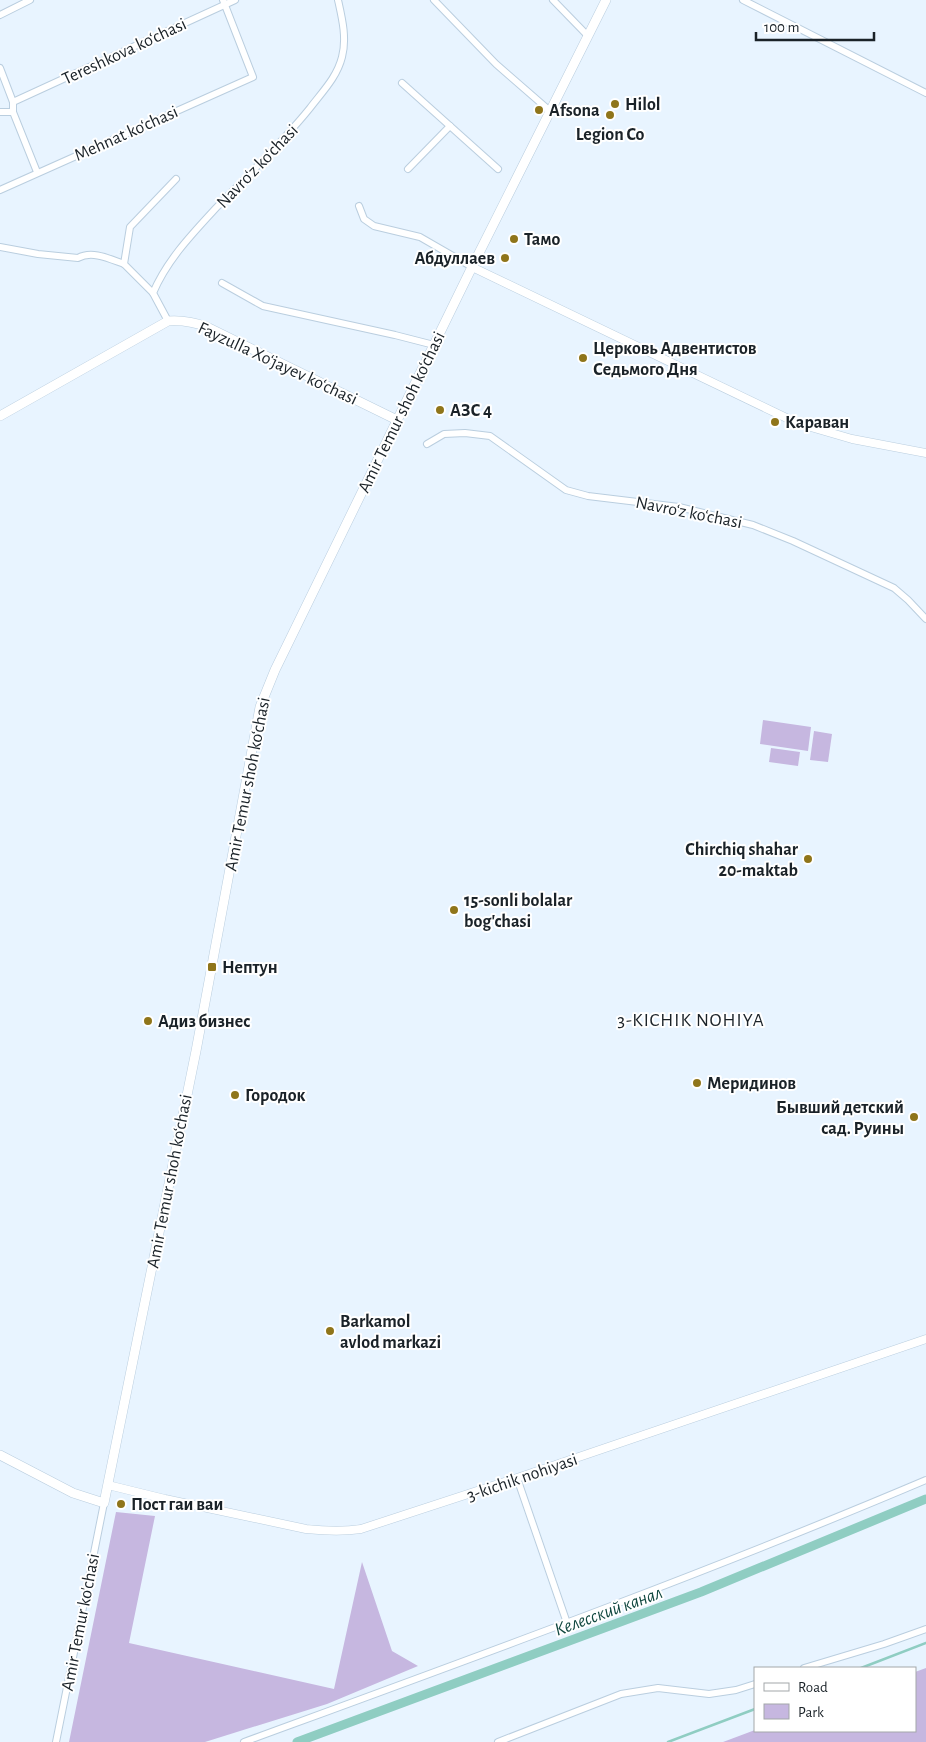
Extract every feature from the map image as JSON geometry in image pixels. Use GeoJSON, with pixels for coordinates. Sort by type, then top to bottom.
{"type":"FeatureCollection","features":[{"type":"Feature","properties":{"kind":"main road","name":"Amir Temur shoh ko‘chasi"},"geometry":{"type":"LineString","coordinates":[[104,1503],[196,1051],[260,707],[274,670],[472,267],[606,0]]}},
{"type":"Feature","properties":{"kind":"main road"},"geometry":{"type":"LineString","coordinates":[[0,416],[168,321]]}},
{"type":"Feature","properties":{"kind":"main road","name":"Fayzulla Xo‘jayev ko‘chasi"},"geometry":{"type":"LineString","coordinates":[[168,321],[188,322],[207,327],[397,420]]}},
{"type":"Feature","properties":{"kind":"main road"},"geometry":{"type":"LineString","coordinates":[[0,1455],[73,1493],[104,1503]]}},
{"type":"Feature","properties":{"kind":"street"},"geometry":{"type":"LineString","coordinates":[[0,14],[30,0]]}},
{"type":"Feature","properties":{"kind":"street","name":"Tereshkova ko‘chasi"},"geometry":{"type":"LineString","coordinates":[[13,102],[224,2],[235,0]]}},
{"type":"Feature","properties":{"kind":"street","name":"Navro‘z ko‘chasi"},"geometry":{"type":"LineString","coordinates":[[153,293],[169,262],[198,228],[300,120],[335,76],[343,55],[344,26],[338,0]]}},
{"type":"Feature","properties":{"kind":"street"},"geometry":{"type":"LineString","coordinates":[[434,0],[496,64],[550,111]]}},
{"type":"Feature","properties":{"kind":"street"},"geometry":{"type":"LineString","coordinates":[[553,0],[588,36]]}},
{"type":"Feature","properties":{"kind":"street"},"geometry":{"type":"LineString","coordinates":[[743,0],[926,94]]}},
{"type":"Feature","properties":{"kind":"street","name":"Mehnat ko‘chasi"},"geometry":{"type":"LineString","coordinates":[[0,190],[254,77],[224,2]]}},
{"type":"Feature","properties":{"kind":"street"},"geometry":{"type":"LineString","coordinates":[[0,68],[13,102],[13,112],[38,172]]}},
{"type":"Feature","properties":{"kind":"street"},"geometry":{"type":"LineString","coordinates":[[402,83],[498,169]]}},
{"type":"Feature","properties":{"kind":"street"},"geometry":{"type":"LineString","coordinates":[[0,112],[13,112]]}},
{"type":"Feature","properties":{"kind":"street"},"geometry":{"type":"LineString","coordinates":[[408,169],[450,126]]}},
{"type":"Feature","properties":{"kind":"street"},"geometry":{"type":"LineString","coordinates":[[124,264],[130,227],[176,179]]}},
{"type":"Feature","properties":{"kind":"street"},"geometry":{"type":"LineString","coordinates":[[359,206],[364,219],[374,226],[420,236],[472,267],[797,423],[852,439],[926,453]]}},
{"type":"Feature","properties":{"kind":"street"},"geometry":{"type":"LineString","coordinates":[[0,247],[38,254],[78,258],[82,255],[98,256],[124,264],[153,293],[168,321]]}},
{"type":"Feature","properties":{"kind":"street"},"geometry":{"type":"LineString","coordinates":[[222,283],[263,306],[434,345]]}},
{"type":"Feature","properties":{"kind":"street","name":"Navro‘z ko‘chasi"},"geometry":{"type":"LineString","coordinates":[[427,444],[444,434],[465,433],[490,436],[566,490],[588,496],[679,507],[753,525],[801,544],[894,588],[926,619]]}},
{"type":"Feature","properties":{"kind":"street","name":"3-kichik nohiyasi"},"geometry":{"type":"LineString","coordinates":[[108,1485],[164,1499],[306,1529],[325,1532],[344,1532],[362,1529],[926,1339]]}},
{"type":"Feature","properties":{"kind":"street"},"geometry":{"type":"LineString","coordinates":[[517,1478],[568,1623]]}},
{"type":"Feature","properties":{"kind":"street"},"geometry":{"type":"LineString","coordinates":[[244,1742],[568,1623],[801,1533],[926,1480]]}},
{"type":"Feature","properties":{"kind":"street","name":"Amir Temur ko'chasi"},"geometry":{"type":"LineString","coordinates":[[56,1742],[104,1503]]}},
{"type":"Feature","properties":{"kind":"street"},"geometry":{"type":"LineString","coordinates":[[807,1667],[926,1629]]}},
{"type":"Feature","properties":{"kind":"street"},"geometry":{"type":"LineString","coordinates":[[498,1742],[621,1694],[658,1688],[709,1694],[736,1690],[754,1684]]}},
{"type":"Feature","properties":{"kind":"green space"},"geometry":{"type":"Polygon","coordinates":[[[763,720],[811,727],[808,751],[760,744],[763,720]]]}},
{"type":"Feature","properties":{"kind":"green space"},"geometry":{"type":"Polygon","coordinates":[[[814,731],[832,734],[828,762],[810,760],[814,731]]]}},
{"type":"Feature","properties":{"kind":"green space"},"geometry":{"type":"Polygon","coordinates":[[[771,748],[800,752],[798,766],[769,762],[771,748]]]}},
{"type":"Feature","properties":{"kind":"green space"},"geometry":{"type":"Polygon","coordinates":[[[116,1512],[155,1516],[129,1643],[334,1689],[362,1562],[392,1651],[418,1666],[327,1704],[205,1742],[69,1742],[116,1512]]]}},
{"type":"Feature","properties":{"kind":"green space"},"geometry":{"type":"Polygon","coordinates":[[[926,1668],[926,1742],[723,1742],[754,1730],[754,1732],[916,1732],[916,1672],[926,1668]]]}},
{"type":"Feature","properties":{"kind":"waterway","name":"Келесский канал"},"geometry":{"type":"LineString","coordinates":[[297,1742],[701,1592],[926,1499]]}},
{"type":"Feature","properties":{"kind":"waterway"},"geometry":{"type":"LineString","coordinates":[[864,1667],[926,1643]]}},
{"type":"Feature","properties":{"kind":"waterway"},"geometry":{"type":"LineString","coordinates":[[668,1742],[754,1709]]}},
{"type":"Feature","properties":{"kind":"place","name":"Hilol"},"geometry":{"type":"Point","coordinates":[615,104]}},
{"type":"Feature","properties":{"kind":"place","name":"Afsona"},"geometry":{"type":"Point","coordinates":[539,110]}},
{"type":"Feature","properties":{"kind":"place","name":"Legion Co"},"geometry":{"type":"Point","coordinates":[610,115]}},
{"type":"Feature","properties":{"kind":"place","name":"Тамо"},"geometry":{"type":"Point","coordinates":[514,239]}},
{"type":"Feature","properties":{"kind":"place","name":"Абдуллаев"},"geometry":{"type":"Point","coordinates":[505,258]}},
{"type":"Feature","properties":{"kind":"place","name":"Церковь Адвентистов Седьмого Дня"},"geometry":{"type":"Point","coordinates":[583,358]}},
{"type":"Feature","properties":{"kind":"place","name":"АЗС 4"},"geometry":{"type":"Point","coordinates":[440,410]}},
{"type":"Feature","properties":{"kind":"place","name":"Караван"},"geometry":{"type":"Point","coordinates":[775,422]}},
{"type":"Feature","properties":{"kind":"place","name":"Chirchiq shahar 20-maktab"},"geometry":{"type":"Point","coordinates":[808,859]}},
{"type":"Feature","properties":{"kind":"place","name":"15-sonli bolalar bog'chasi"},"geometry":{"type":"Point","coordinates":[454,910]}},
{"type":"Feature","properties":{"kind":"place","name":"Нептун"},"geometry":{"type":"Point","coordinates":[212,967]}},
{"type":"Feature","properties":{"kind":"place","name":"Адиз бизнес"},"geometry":{"type":"Point","coordinates":[148,1021]}},
{"type":"Feature","properties":{"kind":"place","name":"Меридинов"},"geometry":{"type":"Point","coordinates":[697,1083]}},
{"type":"Feature","properties":{"kind":"place","name":"Городок"},"geometry":{"type":"Point","coordinates":[235,1095]}},
{"type":"Feature","properties":{"kind":"place","name":"Бывший детский сад. Руины"},"geometry":{"type":"Point","coordinates":[914,1117]}},
{"type":"Feature","properties":{"kind":"place","name":"Barkamol avlod markazi"},"geometry":{"type":"Point","coordinates":[330,1331]}},
{"type":"Feature","properties":{"kind":"place","name":"Пост гаи ваи"},"geometry":{"type":"Point","coordinates":[121,1504]}},
{"type":"Feature","properties":{"kind":"district","name":"3-KICHIK NOHIYA"},"geometry":{"type":"Point","coordinates":[691,1019]}}]}
